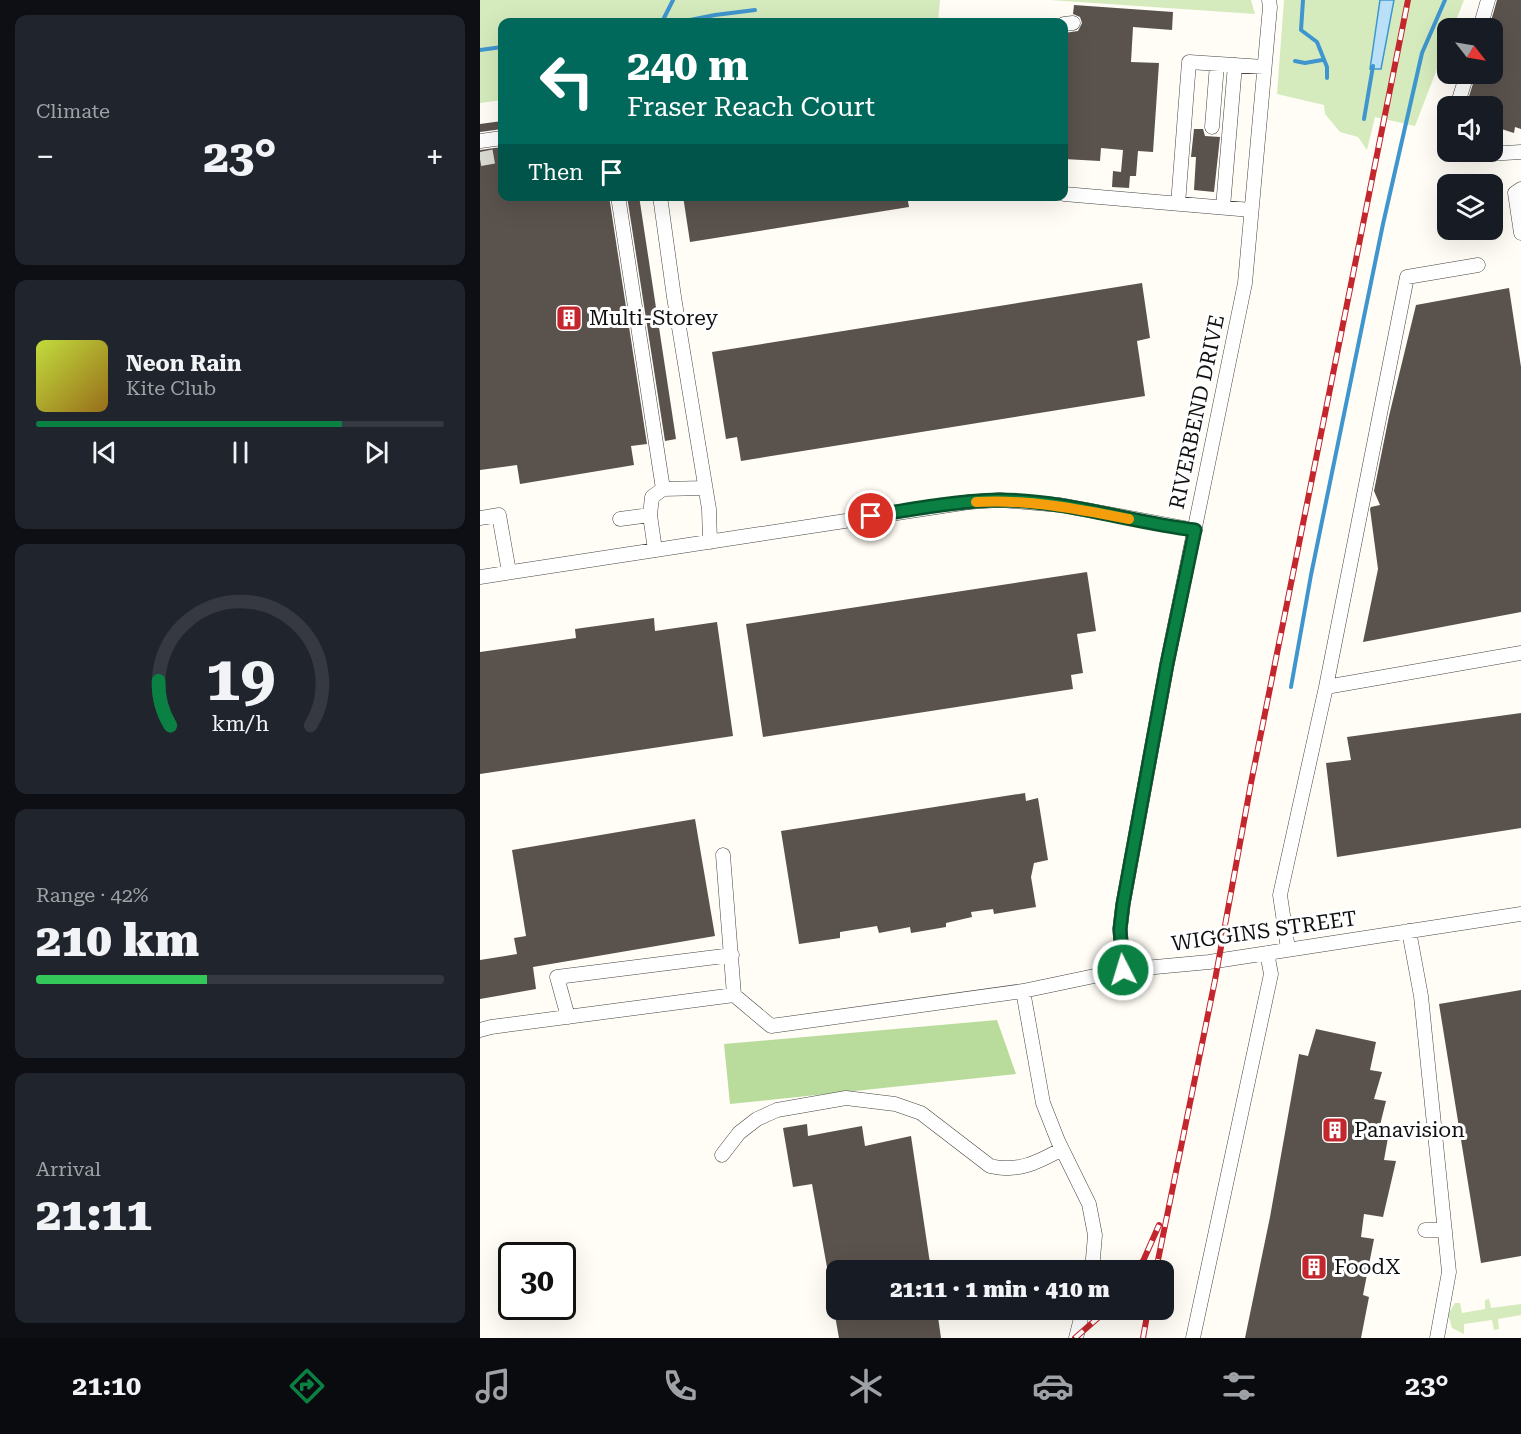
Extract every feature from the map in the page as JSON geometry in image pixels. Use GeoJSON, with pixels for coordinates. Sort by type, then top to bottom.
{"type":"FeatureCollection","features":[{"type":"Feature","properties":{"kind":"street","name":"RIVERBEND DRIVE"},"geometry":{"type":"LineString","coordinates":[[1123,970],[1120,929],[1123,904],[1167,664],[1245,283],[1269,0]]}},
{"type":"Feature","properties":{"kind":"street"},"geometry":{"type":"LineString","coordinates":[[1483,18],[1488,0]]}},
{"type":"Feature","properties":{"kind":"street"},"geometry":{"type":"LineString","coordinates":[[1178,204],[1189,62],[1264,67]]}},
{"type":"Feature","properties":{"kind":"street"},"geometry":{"type":"LineString","coordinates":[[1212,127],[1217,64]]}},
{"type":"Feature","properties":{"kind":"street"},"geometry":{"type":"LineString","coordinates":[[1224,207],[1235,65]]}},
{"type":"Feature","properties":{"kind":"street"},"geometry":{"type":"LineString","coordinates":[[480,141],[498,139]]}},
{"type":"Feature","properties":{"kind":"street"},"geometry":{"type":"LineString","coordinates":[[1503,153],[1521,152]]}},
{"type":"Feature","properties":{"kind":"street"},"geometry":{"type":"LineString","coordinates":[[1521,189],[1515,193],[1521,233]]}},
{"type":"Feature","properties":{"kind":"street"},"geometry":{"type":"LineString","coordinates":[[1068,194],[1251,210]]}},
{"type":"Feature","properties":{"kind":"street"},"geometry":{"type":"LineString","coordinates":[[619,201],[663,489]]}},
{"type":"Feature","properties":{"kind":"street"},"geometry":{"type":"LineString","coordinates":[[661,201],[709,509],[710,543]]}},
{"type":"Feature","properties":{"kind":"street"},"geometry":{"type":"LineString","coordinates":[[1288,950],[1280,895],[1326,687],[1407,278],[1478,265]]}},
{"type":"Feature","properties":{"kind":"street"},"geometry":{"type":"LineString","coordinates":[[655,550],[650,515],[652,498],[663,489],[704,488]]}},
{"type":"Feature","properties":{"kind":"street"},"geometry":{"type":"LineString","coordinates":[[480,576],[710,543],[894,512],[1000,500],[1060,505],[1195,530]]}},
{"type":"Feature","properties":{"kind":"street"},"geometry":{"type":"LineString","coordinates":[[480,518],[499,515],[508,572]]}},
{"type":"Feature","properties":{"kind":"street"},"geometry":{"type":"LineString","coordinates":[[620,519],[650,515]]}},
{"type":"Feature","properties":{"kind":"street"},"geometry":{"type":"LineString","coordinates":[[1326,687],[1521,653]]}},
{"type":"Feature","properties":{"kind":"street"},"geometry":{"type":"LineString","coordinates":[[480,1030],[734,995],[723,855]]}},
{"type":"Feature","properties":{"kind":"street","name":"WIGGINS STREET"},"geometry":{"type":"LineString","coordinates":[[734,995],[771,1026],[800,1020],[1023,991],[1123,970],[1209,962],[1521,914]]}},
{"type":"Feature","properties":{"kind":"street"},"geometry":{"type":"LineString","coordinates":[[1410,931],[1421,996],[1449,1272],[1437,1338]]}},
{"type":"Feature","properties":{"kind":"street"},"geometry":{"type":"LineString","coordinates":[[1193,1338],[1271,974],[1267,953]]}},
{"type":"Feature","properties":{"kind":"street"},"geometry":{"type":"LineString","coordinates":[[568,1017],[557,977],[732,955]]}},
{"type":"Feature","properties":{"kind":"street"},"geometry":{"type":"LineString","coordinates":[[1023,991],[1043,1103],[1089,1204],[1095,1235],[1093,1260]]}},
{"type":"Feature","properties":{"kind":"street"},"geometry":{"type":"LineString","coordinates":[[722,1155],[739,1133],[757,1119],[777,1110],[846,1098],[895,1104],[921,1113],[990,1166],[1008,1169],[1029,1166],[1062,1149]]}},
{"type":"Feature","properties":{"kind":"street"},"geometry":{"type":"LineString","coordinates":[[1425,1230],[1445,1230]]}},
{"type":"Feature","properties":{"kind":"street"},"geometry":{"type":"LineString","coordinates":[[1076,1338],[1080,1320]]}},
{"type":"Feature","properties":{"kind":"green space"},"geometry":{"type":"Polygon","coordinates":[[[480,0],[940,0],[938,18],[498,18],[498,101],[480,103],[480,0]]]}},
{"type":"Feature","properties":{"kind":"green space"},"geometry":{"type":"Polygon","coordinates":[[[1050,0],[1251,0],[1255,14],[1050,0]]]}},
{"type":"Feature","properties":{"kind":"green space"},"geometry":{"type":"Polygon","coordinates":[[[1284,0],[1464,0],[1457,18],[1437,18],[1437,69],[1415,126],[1375,117],[1367,150],[1358,137],[1340,132],[1325,114],[1324,105],[1277,94],[1284,0]]]}},
{"type":"Feature","properties":{"kind":"green space"},"geometry":{"type":"Polygon","coordinates":[[[997,1020],[1016,1074],[730,1104],[724,1044],[997,1020]]]}},
{"type":"Feature","properties":{"kind":"green space"},"geometry":{"type":"Polygon","coordinates":[[[1489,1299],[1491,1308],[1521,1304],[1521,1315],[1498,1319],[1499,1329],[1494,1330],[1492,1320],[1464,1324],[1464,1334],[1452,1328],[1448,1314],[1455,1303],[1460,1303],[1462,1313],[1485,1309],[1485,1300],[1489,1299]]]}},
{"type":"Feature","properties":{"kind":"water"},"geometry":{"type":"Polygon","coordinates":[[[1380,0],[1394,0],[1381,69],[1370,69],[1380,0]]]}},
{"type":"Feature","properties":{"kind":"building"},"geometry":{"type":"Polygon","coordinates":[[[1497,0],[1521,0],[1521,129],[1515,127],[1514,133],[1503,130],[1503,96],[1469,96],[1473,84],[1503,84],[1503,18],[1492,18],[1497,0]]]}},
{"type":"Feature","properties":{"kind":"building"},"geometry":{"type":"Polygon","coordinates":[[[1074,5],[1173,12],[1172,30],[1133,27],[1131,62],[1159,63],[1153,152],[1138,151],[1136,176],[1130,176],[1129,188],[1112,187],[1113,171],[1121,172],[1123,150],[1101,148],[1100,161],[1068,159],[1068,32],[1078,31],[1082,23],[1080,17],[1073,14],[1074,5]]]}},
{"type":"Feature","properties":{"kind":"building"},"geometry":{"type":"Polygon","coordinates":[[[498,122],[498,130],[480,132],[480,124],[498,122]]]}},
{"type":"Feature","properties":{"kind":"building"},"geometry":{"type":"Polygon","coordinates":[[[1194,129],[1203,129],[1205,136],[1220,137],[1214,192],[1194,190],[1196,157],[1191,157],[1194,129]]]}},
{"type":"Feature","properties":{"kind":"building","name":"Multi-Storey"},"geometry":{"type":"Polygon","coordinates":[[[498,148],[498,201],[610,201],[647,444],[631,446],[634,465],[520,484],[517,465],[480,470],[480,150],[498,148]]]}},
{"type":"Feature","properties":{"kind":"building"},"geometry":{"type":"Polygon","coordinates":[[[628,201],[640,201],[676,439],[665,441],[628,201]]]}},
{"type":"Feature","properties":{"kind":"building"},"geometry":{"type":"Polygon","coordinates":[[[684,201],[908,201],[909,207],[690,242],[684,201]]]}},
{"type":"Feature","properties":{"kind":"building"},"geometry":{"type":"Polygon","coordinates":[[[1142,283],[1150,338],[1137,341],[1145,396],[741,461],[737,437],[726,439],[712,352],[1142,283]]]}},
{"type":"Feature","properties":{"kind":"building"},"geometry":{"type":"Polygon","coordinates":[[[1509,288],[1521,367],[1521,612],[1363,642],[1378,569],[1370,509],[1380,505],[1374,491],[1389,416],[1416,305],[1509,288]]]}},
{"type":"Feature","properties":{"kind":"building"},"geometry":{"type":"Polygon","coordinates":[[[1087,572],[1096,631],[1077,634],[1083,673],[1071,675],[1073,689],[763,737],[746,624],[1087,572]]]}},
{"type":"Feature","properties":{"kind":"building"},"geometry":{"type":"Polygon","coordinates":[[[654,618],[655,631],[717,622],[733,736],[480,774],[480,652],[576,638],[575,629],[654,618]]]}},
{"type":"Feature","properties":{"kind":"building"},"geometry":{"type":"Polygon","coordinates":[[[1521,713],[1521,828],[1337,857],[1326,763],[1351,760],[1347,737],[1521,713]]]}},
{"type":"Feature","properties":{"kind":"building"},"geometry":{"type":"Polygon","coordinates":[[[1025,793],[1026,801],[1038,798],[1048,860],[1034,863],[1031,877],[1036,907],[994,914],[993,909],[971,912],[972,917],[946,923],[946,927],[911,933],[910,927],[879,933],[877,926],[840,932],[840,938],[799,944],[781,831],[1025,793]]]}},
{"type":"Feature","properties":{"kind":"building"},"geometry":{"type":"Polygon","coordinates":[[[695,819],[715,936],[533,967],[536,989],[480,999],[480,960],[517,954],[514,938],[526,936],[512,850],[695,819]]]}},
{"type":"Feature","properties":{"kind":"building"},"geometry":{"type":"Polygon","coordinates":[[[1521,990],[1521,1256],[1481,1263],[1439,1004],[1521,990]]]}},
{"type":"Feature","properties":{"kind":"building"},"geometry":{"type":"Polygon","coordinates":[[[1316,1029],[1376,1042],[1370,1070],[1382,1072],[1374,1099],[1386,1101],[1379,1129],[1389,1132],[1384,1160],[1396,1161],[1383,1217],[1364,1214],[1361,1237],[1374,1239],[1363,1295],[1369,1297],[1361,1338],[1245,1338],[1270,1217],[1299,1054],[1308,1056],[1316,1029]]]}},
{"type":"Feature","properties":{"kind":"building"},"geometry":{"type":"Polygon","coordinates":[[[807,1124],[808,1136],[862,1126],[865,1146],[911,1136],[930,1260],[826,1262],[812,1184],[793,1187],[783,1128],[807,1124]]]}},
{"type":"Feature","properties":{"kind":"building"},"geometry":{"type":"Polygon","coordinates":[[[836,1320],[938,1320],[941,1338],[839,1338],[836,1320]]]}},
{"type":"Feature","properties":{"kind":"waterway"},"geometry":{"type":"LineString","coordinates":[[664,18],[673,0]]}},
{"type":"Feature","properties":{"kind":"waterway"},"geometry":{"type":"LineString","coordinates":[[1303,0],[1301,30],[1317,42],[1327,67],[1327,78]]}},
{"type":"Feature","properties":{"kind":"waterway"},"geometry":{"type":"LineString","coordinates":[[1291,687],[1311,575],[1383,224],[1422,53],[1445,0]]}},
{"type":"Feature","properties":{"kind":"waterway"},"geometry":{"type":"LineString","coordinates":[[700,18],[755,10]]}},
{"type":"Feature","properties":{"kind":"waterway"},"geometry":{"type":"LineString","coordinates":[[480,50],[498,48]]}},
{"type":"Feature","properties":{"kind":"waterway"},"geometry":{"type":"LineString","coordinates":[[1295,61],[1305,63],[1322,60]]}},
{"type":"Feature","properties":{"kind":"waterway"},"geometry":{"type":"LineString","coordinates":[[1364,119],[1373,66]]}},
{"type":"Feature","properties":{"kind":"tunnel"},"geometry":{"type":"LineString","coordinates":[[480,159],[498,156]]}},
{"type":"Feature","properties":{"kind":"railway"},"geometry":{"type":"LineString","coordinates":[[1158,1260],[1408,0]]}},
{"type":"Feature","properties":{"kind":"railway"},"geometry":{"type":"LineString","coordinates":[[1143,1260],[1159,1225]]}},
{"type":"Feature","properties":{"kind":"railway"},"geometry":{"type":"LineString","coordinates":[[1075,1338],[1096,1320]]}},
{"type":"Feature","properties":{"kind":"railway"},"geometry":{"type":"LineString","coordinates":[[1143,1338],[1146,1320]]}},
{"type":"Feature","properties":{"kind":"slow traffic"},"geometry":{"type":"LineString","coordinates":[[976,502],[1000,500],[1060,505],[1129,519]]}},
{"type":"Feature","properties":{"kind":"place","name":"Multi-Storey"},"geometry":{"type":"Point","coordinates":[569,318]}},
{"type":"Feature","properties":{"kind":"place","name":"Panavision"},"geometry":{"type":"Point","coordinates":[1335,1130]}},
{"type":"Feature","properties":{"kind":"place","name":"FoodX"},"geometry":{"type":"Point","coordinates":[1314,1267]}},
{"type":"Feature","properties":{"kind":"route"},"geometry":{"type":"LineString","coordinates":[[871,516],[969,502],[1000,500],[1060,505],[1174,528],[1195,530],[1167,664],[1123,904],[1120,929],[1123,970]]}}]}
